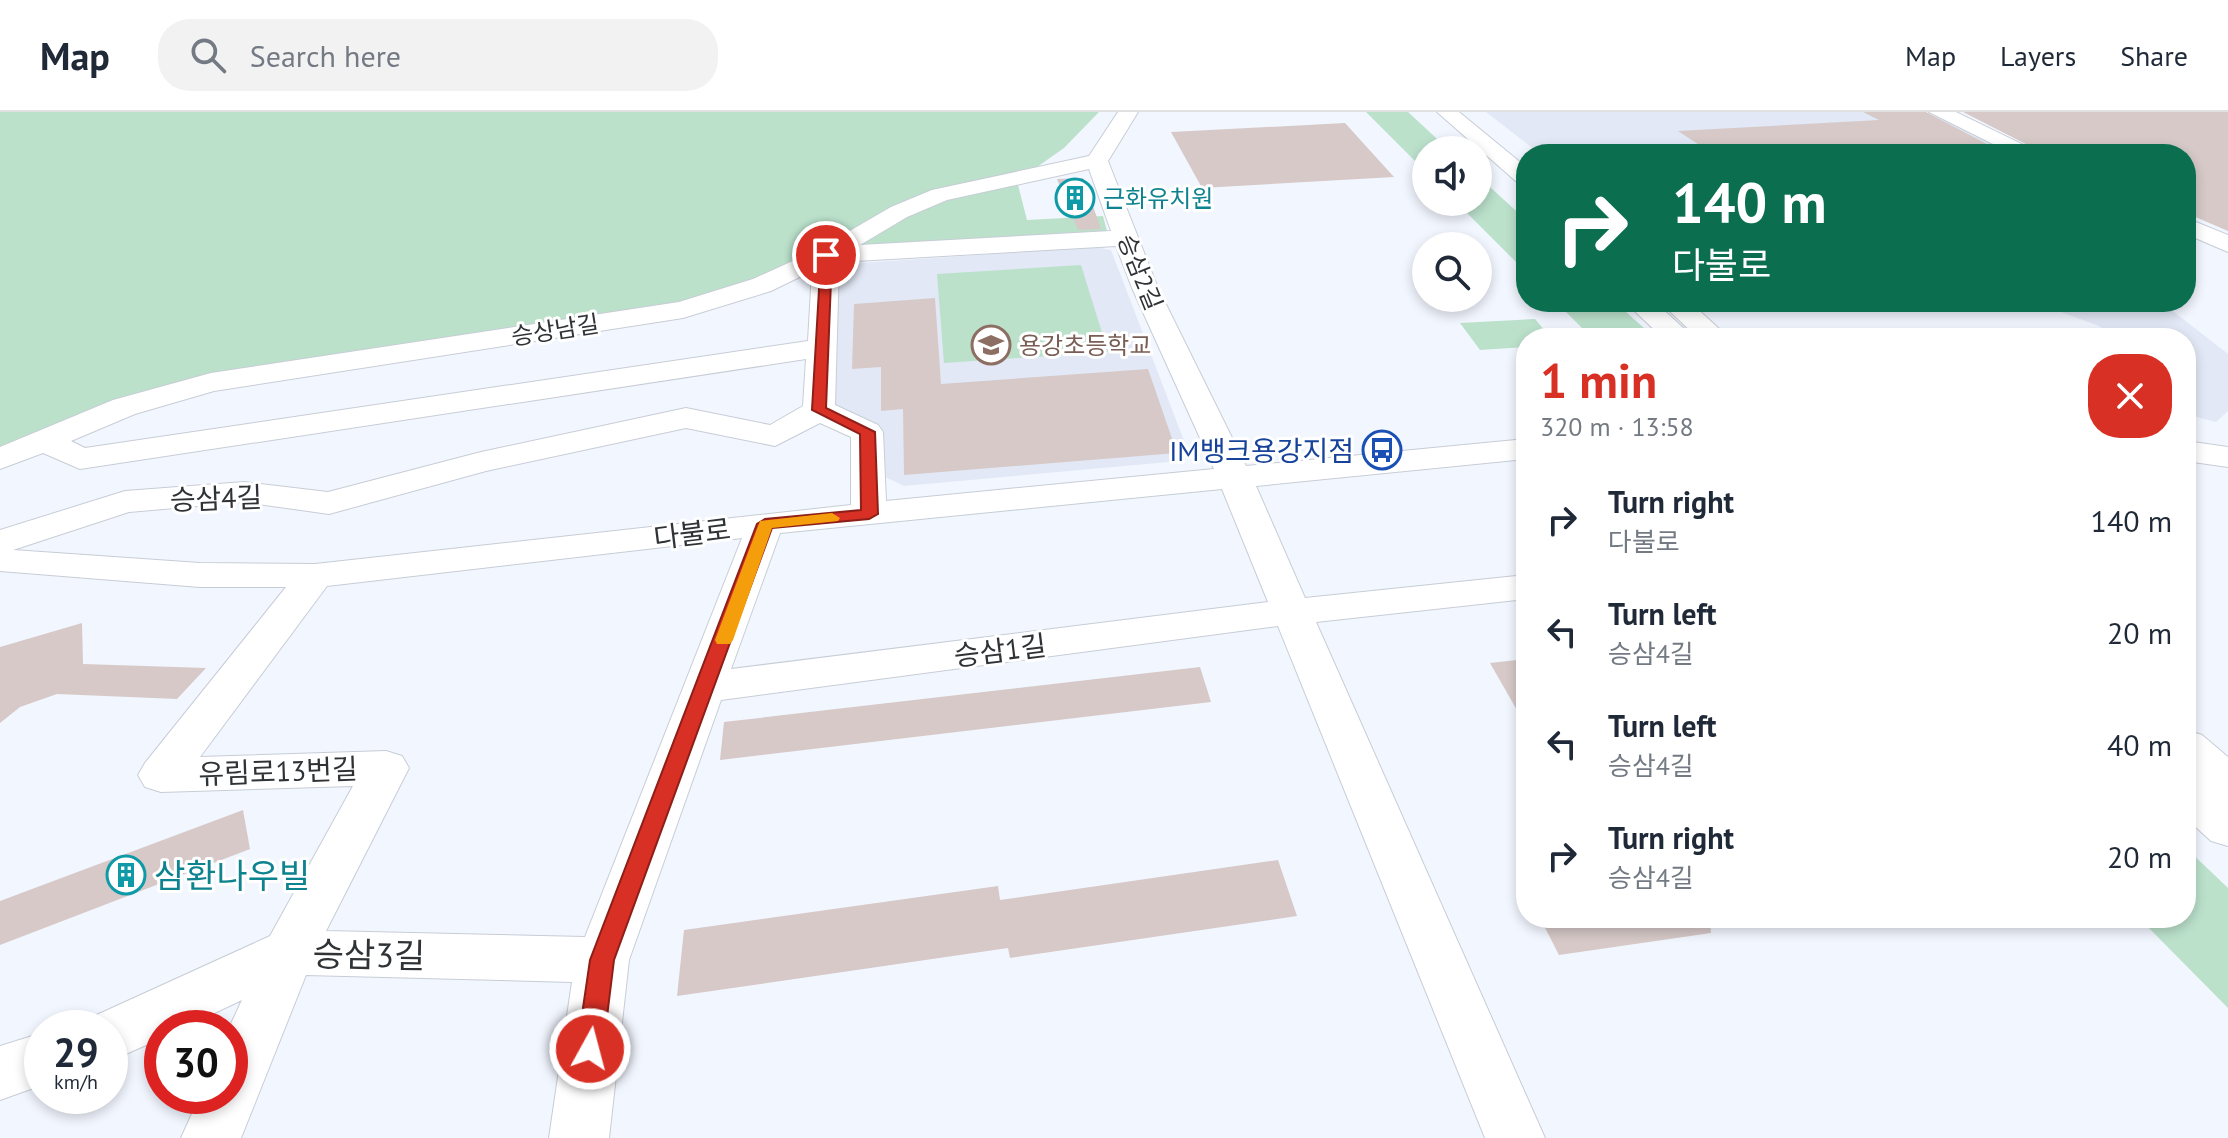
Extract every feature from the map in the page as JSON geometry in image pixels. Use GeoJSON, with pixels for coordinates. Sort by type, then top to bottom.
{"type":"FeatureCollection","features":[{"type":"Feature","properties":{"kind":"street"},"geometry":{"type":"LineString","coordinates":[[1097,161],[1128,112]]}},
{"type":"Feature","properties":{"kind":"street"},"geometry":{"type":"LineString","coordinates":[[1423,112],[1450,136]]}},
{"type":"Feature","properties":{"kind":"street"},"geometry":{"type":"LineString","coordinates":[[1447,112],[1516,170]]}},
{"type":"Feature","properties":{"kind":"street"},"geometry":{"type":"LineString","coordinates":[[1939,112],[2009,144]]}},
{"type":"Feature","properties":{"kind":"street","name":"승삼2길"},"geometry":{"type":"LineString","coordinates":[[1097,161],[1125,238],[1177,361],[1234,476]]}},
{"type":"Feature","properties":{"kind":"street","name":"승상남길"},"geometry":{"type":"LineString","coordinates":[[0,459],[124,407],[211,382],[683,310],[762,285],[826,255],[899,212],[940,195],[1097,161]]}},
{"type":"Feature","properties":{"kind":"street"},"geometry":{"type":"LineString","coordinates":[[1492,174],[1516,195]]}},
{"type":"Feature","properties":{"kind":"street"},"geometry":{"type":"LineString","coordinates":[[2196,230],[2228,244]]}},
{"type":"Feature","properties":{"kind":"street"},"geometry":{"type":"LineString","coordinates":[[869,514],[867,432],[819,410],[826,255],[1125,238]]}},
{"type":"Feature","properties":{"kind":"street"},"geometry":{"type":"LineString","coordinates":[[1650,312],[1669,328]]}},
{"type":"Feature","properties":{"kind":"street"},"geometry":{"type":"LineString","coordinates":[[1685,312],[1704,328]]}},
{"type":"Feature","properties":{"kind":"street"},"geometry":{"type":"LineString","coordinates":[[484,430],[499,340]]}},
{"type":"Feature","properties":{"kind":"street","name":"승삼4길"},"geometry":{"type":"LineString","coordinates":[[0,542],[125,502],[244,492],[329,503],[484,430],[822,348]]}},
{"type":"Feature","properties":{"kind":"street","name":"승삼4길"},"geometry":{"type":"LineString","coordinates":[[43,440],[80,459],[686,418],[775,436],[819,410]]}},
{"type":"Feature","properties":{"kind":"street","name":"다불로"},"geometry":{"type":"LineString","coordinates":[[0,560],[200,575],[315,576],[765,524],[1516,450]]}},
{"type":"Feature","properties":{"kind":"street"},"geometry":{"type":"LineString","coordinates":[[2196,452],[2228,457]]}},
{"type":"Feature","properties":{"kind":"street"},"geometry":{"type":"LineString","coordinates":[[1234,476],[1515,1138]]}},
{"type":"Feature","properties":{"kind":"street"},"geometry":{"type":"LineString","coordinates":[[579,1138],[602,960],[707,687],[765,524]]}},
{"type":"Feature","properties":{"kind":"street","name":"유림로13번길"},"geometry":{"type":"LineString","coordinates":[[289,952],[386,768],[161,775],[315,576]]}},
{"type":"Feature","properties":{"kind":"street","name":"승삼1길"},"geometry":{"type":"LineString","coordinates":[[707,687],[1292,612],[1516,588]]}},
{"type":"Feature","properties":{"kind":"street"},"geometry":{"type":"LineString","coordinates":[[2196,755],[2228,783]]}},
{"type":"Feature","properties":{"kind":"street"},"geometry":{"type":"LineString","coordinates":[[2196,799],[2228,828]]}},
{"type":"Feature","properties":{"kind":"street"},"geometry":{"type":"LineString","coordinates":[[128,1028],[289,952]]}},
{"type":"Feature","properties":{"kind":"street","name":"승삼3길"},"geometry":{"type":"LineString","coordinates":[[248,1049],[289,952],[602,960]]}},
{"type":"Feature","properties":{"kind":"street"},"geometry":{"type":"LineString","coordinates":[[0,1073],[24,1065]]}},
{"type":"Feature","properties":{"kind":"street","name":"승삼3길"},"geometry":{"type":"LineString","coordinates":[[211,1138],[221,1114]]}},
{"type":"Feature","properties":{"kind":"shaded area"},"geometry":{"type":"Polygon","coordinates":[[[1486,112],[1925,112],[1995,144],[1527,144],[1486,112]]]}},
{"type":"Feature","properties":{"kind":"shaded area","name":"용강초등학교"},"geometry":{"type":"Polygon","coordinates":[[[1096,247],[1111,250],[1188,451],[1180,461],[904,486],[881,475],[833,404],[839,273],[861,263],[1096,247]]]}},
{"type":"Feature","properties":{"kind":"shaded area"},"geometry":{"type":"Polygon","coordinates":[[[2061,312],[2174,312],[2195,328],[2102,328],[2061,312]]]}},
{"type":"Feature","properties":{"kind":"shaded area"},"geometry":{"type":"Polygon","coordinates":[[[2196,329],[2228,354],[2228,411],[2216,422],[2196,417],[2196,329]]]}},
{"type":"Feature","properties":{"kind":"green space"},"geometry":{"type":"Polygon","coordinates":[[[0,112],[1099,112],[1064,148],[1037,167],[932,193],[811,257],[694,303],[220,378],[0,458],[0,112]]]}},
{"type":"Feature","properties":{"kind":"green space"},"geometry":{"type":"Polygon","coordinates":[[[1366,112],[1408,112],[1434,136],[1412,136],[1412,158],[1366,112]]]}},
{"type":"Feature","properties":{"kind":"green space"},"geometry":{"type":"Polygon","coordinates":[[[1017,181],[1027,220],[1103,216],[1107,231],[1104,235],[867,250],[856,241],[935,205],[1017,181]]]}},
{"type":"Feature","properties":{"kind":"green space"},"geometry":{"type":"Polygon","coordinates":[[[1492,189],[1516,211],[1516,262],[1492,238],[1492,232],[1486,232],[1470,216],[1492,216],[1492,189]]]}},
{"type":"Feature","properties":{"kind":"green space"},"geometry":{"type":"Polygon","coordinates":[[[1081,265],[1108,352],[944,363],[937,274],[1081,265]]]}},
{"type":"Feature","properties":{"kind":"green space"},"geometry":{"type":"Polygon","coordinates":[[[1566,312],[1626,312],[1644,328],[1582,328],[1566,312]]]}},
{"type":"Feature","properties":{"kind":"green space"},"geometry":{"type":"Polygon","coordinates":[[[1535,319],[1543,328],[1516,328],[1516,348],[1480,350],[1460,323],[1535,319]]]}},
{"type":"Feature","properties":{"kind":"green space"},"geometry":{"type":"Polygon","coordinates":[[[2196,858],[2228,888],[2228,1008],[2149,928],[2196,928],[2196,858]]]}},
{"type":"Feature","properties":{"kind":"building"},"geometry":{"type":"Polygon","coordinates":[[[1863,112],[1926,112],[1987,144],[1698,144],[1678,131],[1879,120],[1863,112]]]}},
{"type":"Feature","properties":{"kind":"building"},"geometry":{"type":"Polygon","coordinates":[[[1963,112],[2228,112],[2228,231],[2196,217],[2196,144],[2025,144],[1963,112]]]}},
{"type":"Feature","properties":{"kind":"building"},"geometry":{"type":"Polygon","coordinates":[[[1345,123],[1394,177],[1202,188],[1171,132],[1345,123]]]}},
{"type":"Feature","properties":{"kind":"building"},"geometry":{"type":"Polygon","coordinates":[[[1083,178],[1101,229],[1078,230],[1057,179],[1083,178]]]}},
{"type":"Feature","properties":{"kind":"building"},"geometry":{"type":"Polygon","coordinates":[[[935,298],[941,384],[1148,369],[1177,453],[904,475],[903,409],[881,411],[881,367],[852,369],[854,304],[935,298]]]}},
{"type":"Feature","properties":{"kind":"building"},"geometry":{"type":"Polygon","coordinates":[[[82,623],[83,664],[206,668],[177,699],[57,694],[20,707],[0,723],[0,647],[82,623]]]}},
{"type":"Feature","properties":{"kind":"building"},"geometry":{"type":"Polygon","coordinates":[[[1516,660],[1516,708],[1490,663],[1516,660]]]}},
{"type":"Feature","properties":{"kind":"building"},"geometry":{"type":"Polygon","coordinates":[[[1200,667],[1211,702],[720,760],[724,722],[1200,667]]]}},
{"type":"Feature","properties":{"kind":"building","name":"삼환나우빌"},"geometry":{"type":"Polygon","coordinates":[[[243,810],[250,849],[0,945],[0,901],[243,810]]]}},
{"type":"Feature","properties":{"kind":"building"},"geometry":{"type":"Polygon","coordinates":[[[1278,860],[1297,916],[1010,958],[1008,948],[677,996],[684,930],[998,886],[1000,900],[1278,860]]]}},
{"type":"Feature","properties":{"kind":"building"},"geometry":{"type":"Polygon","coordinates":[[[1545,928],[1711,928],[1711,933],[1559,955],[1545,928]]]}},
{"type":"Feature","properties":{"kind":"slow traffic"},"geometry":{"type":"LineString","coordinates":[[724,640],[765,524],[832,518]]}},
{"type":"Feature","properties":{"kind":"place","name":"근화유치원"},"geometry":{"type":"Point","coordinates":[1075,198]}},
{"type":"Feature","properties":{"kind":"place","name":"용강초등학교"},"geometry":{"type":"Point","coordinates":[991,345]}},
{"type":"Feature","properties":{"kind":"place","name":"IM뱅크용강지점"},"geometry":{"type":"Point","coordinates":[1382,450]}},
{"type":"Feature","properties":{"kind":"place","name":"삼환나우빌"},"geometry":{"type":"Point","coordinates":[126,875]}},
{"type":"Feature","properties":{"kind":"route"},"geometry":{"type":"LineString","coordinates":[[590,1049],[602,960],[707,687],[765,524],[869,514],[867,432],[819,410],[826,255]]}}]}
